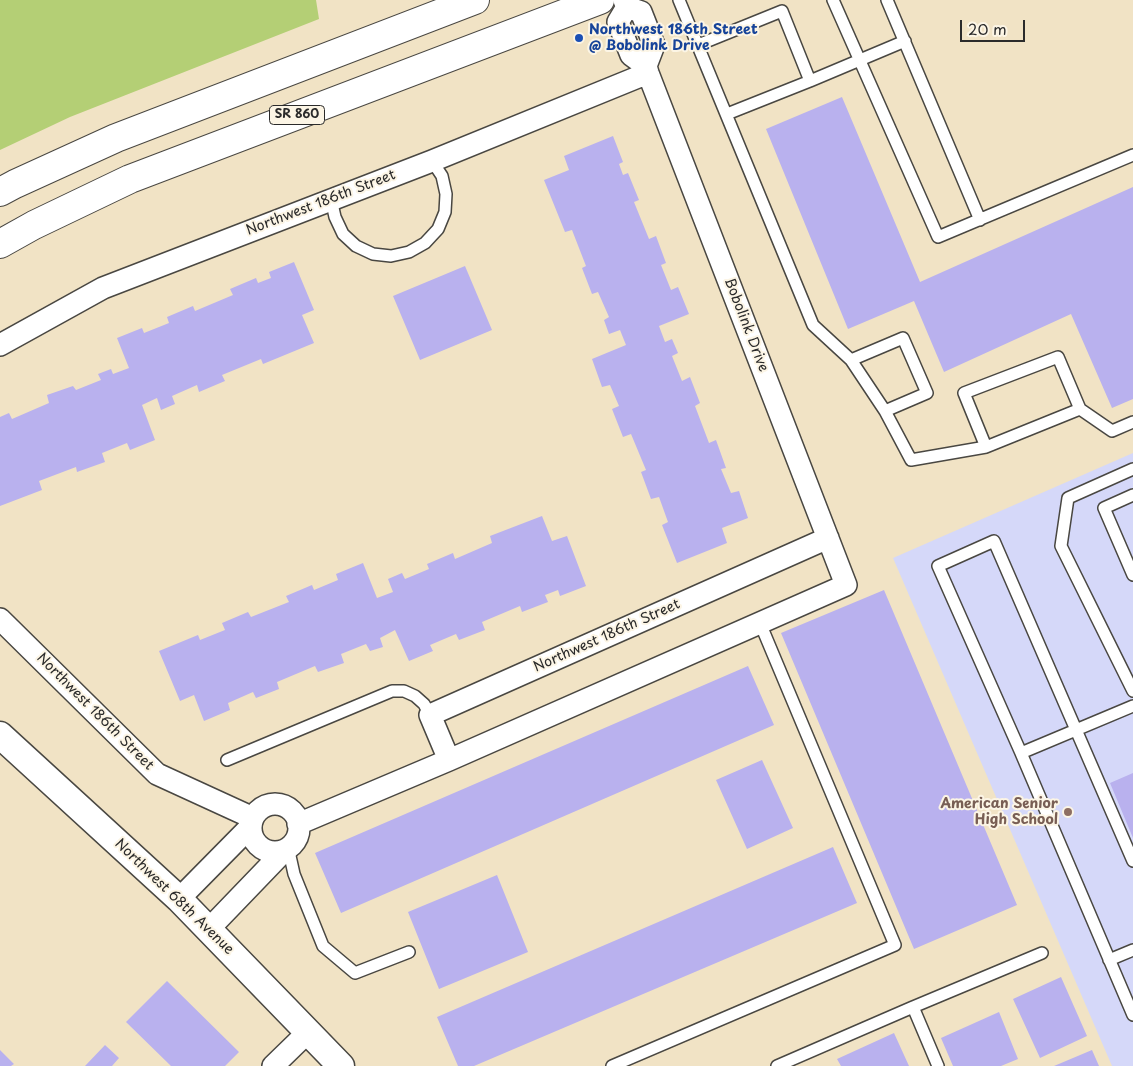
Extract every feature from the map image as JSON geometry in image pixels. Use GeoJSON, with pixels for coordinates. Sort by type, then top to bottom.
{"type":"FeatureCollection","features":[{"type":"Feature","properties":{"kind":"main road"},"geometry":{"type":"LineString","coordinates":[[0,192],[116,138],[476,0]]}},
{"type":"Feature","properties":{"kind":"main road","name":"SR 860"},"geometry":{"type":"LineString","coordinates":[[0,244],[34,225],[130,179],[600,0]]}},
{"type":"Feature","properties":{"kind":"street","name":"Bobolink Drive"},"geometry":{"type":"LineString","coordinates":[[625,3],[618,22],[631,55],[647,70],[846,585],[760,623]]}},
{"type":"Feature","properties":{"kind":"street","name":"Northwest 186th Street"},"geometry":{"type":"LineString","coordinates":[[0,345],[103,288],[432,161],[647,70]]}},
{"type":"Feature","properties":{"kind":"street","name":"Northwest 186th Street"},"geometry":{"type":"LineString","coordinates":[[430,715],[828,538]]}},
{"type":"Feature","properties":{"kind":"street","name":"Northwest 186th Street"},"geometry":{"type":"LineString","coordinates":[[0,618],[157,774],[252,822]]}},
{"type":"Feature","properties":{"kind":"street"},"geometry":{"type":"LineString","coordinates":[[298,824],[449,760],[760,623]]}},
{"type":"Feature","properties":{"kind":"street"},"geometry":{"type":"LineString","coordinates":[[430,715],[449,760]]}},
{"type":"Feature","properties":{"kind":"street","name":"Northwest 68th Avenue"},"geometry":{"type":"LineString","coordinates":[[0,735],[210,929],[336,1064]]}},
{"type":"Feature","properties":{"kind":"street"},"geometry":{"type":"LineString","coordinates":[[179,899],[252,822],[258,811],[265,806],[273,804],[289,808],[295,815],[298,824],[296,838],[210,929]]}},
{"type":"Feature","properties":{"kind":"street"},"geometry":{"type":"LineString","coordinates":[[252,822],[251,834],[261,848],[277,852],[287,848]]}},
{"type":"Feature","properties":{"kind":"street"},"geometry":{"type":"LineString","coordinates":[[273,1066],[308,1032]]}},
{"type":"Feature","properties":{"kind":"lane"},"geometry":{"type":"LineString","coordinates":[[679,0],[814,325],[851,360],[885,411],[911,460],[986,447],[1080,409]]}},
{"type":"Feature","properties":{"kind":"lane"},"geometry":{"type":"LineString","coordinates":[[834,0],[938,237],[1133,155]]}},
{"type":"Feature","properties":{"kind":"lane"},"geometry":{"type":"LineString","coordinates":[[887,0],[980,220]]}},
{"type":"Feature","properties":{"kind":"lane"},"geometry":{"type":"LineString","coordinates":[[698,45],[782,11],[810,81]]}},
{"type":"Feature","properties":{"kind":"lane"},"geometry":{"type":"LineString","coordinates":[[726,114],[905,41]]}},
{"type":"Feature","properties":{"kind":"lane"},"geometry":{"type":"LineString","coordinates":[[332,199],[334,217],[343,234],[356,246],[373,254],[391,256],[409,252],[426,243],[438,229],[445,212],[446,194],[442,176],[432,161]]}},
{"type":"Feature","properties":{"kind":"lane"},"geometry":{"type":"LineString","coordinates":[[851,360],[904,338],[927,393],[885,411]]}},
{"type":"Feature","properties":{"kind":"lane"},"geometry":{"type":"LineString","coordinates":[[986,447],[964,393],[1058,357],[1080,409],[1112,431],[1133,422]]}},
{"type":"Feature","properties":{"kind":"lane"},"geometry":{"type":"LineString","coordinates":[[1133,470],[1068,498],[1061,546],[1133,691]]}},
{"type":"Feature","properties":{"kind":"lane"},"geometry":{"type":"LineString","coordinates":[[1132,569],[1104,508],[1133,496]]}},
{"type":"Feature","properties":{"kind":"lane"},"geometry":{"type":"LineString","coordinates":[[1133,861],[994,542],[938,566],[1133,1015]]}},
{"type":"Feature","properties":{"kind":"lane"},"geometry":{"type":"LineString","coordinates":[[612,1066],[895,945],[760,623]]}},
{"type":"Feature","properties":{"kind":"lane"},"geometry":{"type":"LineString","coordinates":[[227,760],[392,691],[404,691],[415,696],[424,704],[430,715]]}},
{"type":"Feature","properties":{"kind":"lane"},"geometry":{"type":"LineString","coordinates":[[1020,753],[1133,706]]}},
{"type":"Feature","properties":{"kind":"lane"},"geometry":{"type":"LineString","coordinates":[[287,848],[294,874],[323,946],[354,973],[409,952]]}},
{"type":"Feature","properties":{"kind":"lane"},"geometry":{"type":"LineString","coordinates":[[1109,960],[1133,950]]}},
{"type":"Feature","properties":{"kind":"lane"},"geometry":{"type":"LineString","coordinates":[[776,1066],[1042,953]]}},
{"type":"Feature","properties":{"kind":"lane"},"geometry":{"type":"LineString","coordinates":[[913,1007],[938,1066]]}},
{"type":"Feature","properties":{"kind":"shaded area","name":"American Senior High School"},"geometry":{"type":"Polygon","coordinates":[[[1133,453],[1133,1066],[1112,1066],[893,558],[1133,453]]]}},
{"type":"Feature","properties":{"kind":"green space"},"geometry":{"type":"Polygon","coordinates":[[[0,0],[316,0],[319,19],[70,117],[0,150],[0,0]]]}},
{"type":"Feature","properties":{"kind":"building"},"geometry":{"type":"Polygon","coordinates":[[[842,97],[920,282],[1133,187],[1133,399],[1112,408],[1071,314],[944,372],[914,301],[848,329],[766,129],[842,97]]]}},
{"type":"Feature","properties":{"kind":"building"},"geometry":{"type":"Polygon","coordinates":[[[613,136],[623,162],[619,164],[623,175],[628,173],[639,200],[634,202],[649,239],[656,236],[666,263],[661,265],[671,290],[678,287],[689,314],[659,326],[665,342],[672,339],[678,353],[672,356],[682,381],[690,377],[700,403],[695,406],[709,443],[716,440],[726,468],[721,469],[731,493],[739,491],[748,518],[722,528],[727,543],[677,563],[662,525],[668,522],[659,497],[651,499],[641,472],[646,470],[631,434],[623,437],[612,409],[619,406],[610,385],[602,387],[592,359],[626,345],[620,330],[609,334],[604,320],[609,317],[598,292],[592,294],[582,268],[586,266],[572,230],[565,232],[544,180],[569,170],[564,156],[613,136]]]}},
{"type":"Feature","properties":{"kind":"building"},"geometry":{"type":"Polygon","coordinates":[[[294,262],[314,310],[302,315],[314,343],[263,364],[261,359],[222,375],[225,381],[199,392],[197,385],[172,396],[175,404],[161,410],[157,398],[142,405],[155,440],[130,450],[127,443],[102,453],[105,462],[77,472],[76,467],[39,481],[42,490],[0,506],[0,417],[9,413],[12,419],[49,403],[47,395],[73,386],[76,390],[101,380],[98,374],[111,369],[113,374],[129,368],[117,338],[142,328],[144,333],[169,323],[167,317],[193,306],[195,311],[233,295],[230,289],[256,278],[258,283],[271,278],[269,272],[294,262]]]}},
{"type":"Feature","properties":{"kind":"building"},"geometry":{"type":"Polygon","coordinates":[[[465,266],[492,330],[420,360],[393,296],[465,266]]]}},
{"type":"Feature","properties":{"kind":"building"},"geometry":{"type":"Polygon","coordinates":[[[542,516],[552,541],[567,536],[586,586],[560,596],[558,590],[545,595],[548,602],[522,612],[520,606],[482,622],[485,630],[459,640],[456,634],[430,645],[433,651],[409,661],[395,630],[380,638],[383,647],[370,651],[366,644],[341,654],[344,663],[318,672],[315,666],[277,682],[279,689],[256,698],[253,692],[228,703],[230,710],[204,721],[194,695],[180,701],[159,651],[198,635],[200,640],[225,630],[222,623],[248,612],[251,617],[289,602],[286,596],[312,585],[314,590],[338,580],[336,574],[363,563],[377,598],[393,592],[388,579],[402,573],[405,579],[429,569],[427,564],[453,553],[455,559],[492,543],[490,536],[542,516]]]}},
{"type":"Feature","properties":{"kind":"building"},"geometry":{"type":"Polygon","coordinates":[[[884,590],[1017,905],[914,949],[781,633],[884,590]]]}},
{"type":"Feature","properties":{"kind":"building"},"geometry":{"type":"Polygon","coordinates":[[[748,666],[774,725],[341,913],[315,853],[748,666]]]}},
{"type":"Feature","properties":{"kind":"building"},"geometry":{"type":"Polygon","coordinates":[[[762,760],[793,828],[747,849],[716,780],[762,760]]]}},
{"type":"Feature","properties":{"kind":"building"},"geometry":{"type":"Polygon","coordinates":[[[1133,773],[1133,838],[1110,783],[1133,773]]]}},
{"type":"Feature","properties":{"kind":"building"},"geometry":{"type":"Polygon","coordinates":[[[833,847],[857,903],[474,1066],[458,1066],[437,1017],[833,847]]]}},
{"type":"Feature","properties":{"kind":"building"},"geometry":{"type":"Polygon","coordinates":[[[497,875],[528,952],[439,989],[408,912],[497,875]]]}},
{"type":"Feature","properties":{"kind":"building"},"geometry":{"type":"Polygon","coordinates":[[[1061,977],[1087,1036],[1040,1058],[1013,999],[1061,977]]]}},
{"type":"Feature","properties":{"kind":"building"},"geometry":{"type":"Polygon","coordinates":[[[167,981],[239,1052],[225,1066],[171,1066],[126,1022],[167,981]]]}},
{"type":"Feature","properties":{"kind":"building"},"geometry":{"type":"Polygon","coordinates":[[[999,1012],[1018,1059],[1001,1066],[953,1066],[941,1038],[999,1012]]]}},
{"type":"Feature","properties":{"kind":"building"},"geometry":{"type":"Polygon","coordinates":[[[894,1033],[909,1066],[841,1066],[837,1059],[894,1033]]]}},
{"type":"Feature","properties":{"kind":"building"},"geometry":{"type":"Polygon","coordinates":[[[105,1045],[119,1058],[112,1066],[85,1066],[105,1045]]]}},
{"type":"Feature","properties":{"kind":"building"},"geometry":{"type":"Polygon","coordinates":[[[0,1050],[14,1064],[11,1066],[0,1066],[0,1050]]]}},
{"type":"Feature","properties":{"kind":"building"},"geometry":{"type":"Polygon","coordinates":[[[1092,1050],[1099,1066],[1054,1066],[1092,1050]]]}},
{"type":"Feature","properties":{"kind":"place","name":"Northwest 186th Street @ Bobolink Drive"},"geometry":{"type":"Point","coordinates":[579,38]}},
{"type":"Feature","properties":{"kind":"place","name":"American Senior High School"},"geometry":{"type":"Point","coordinates":[1068,812]}}]}
